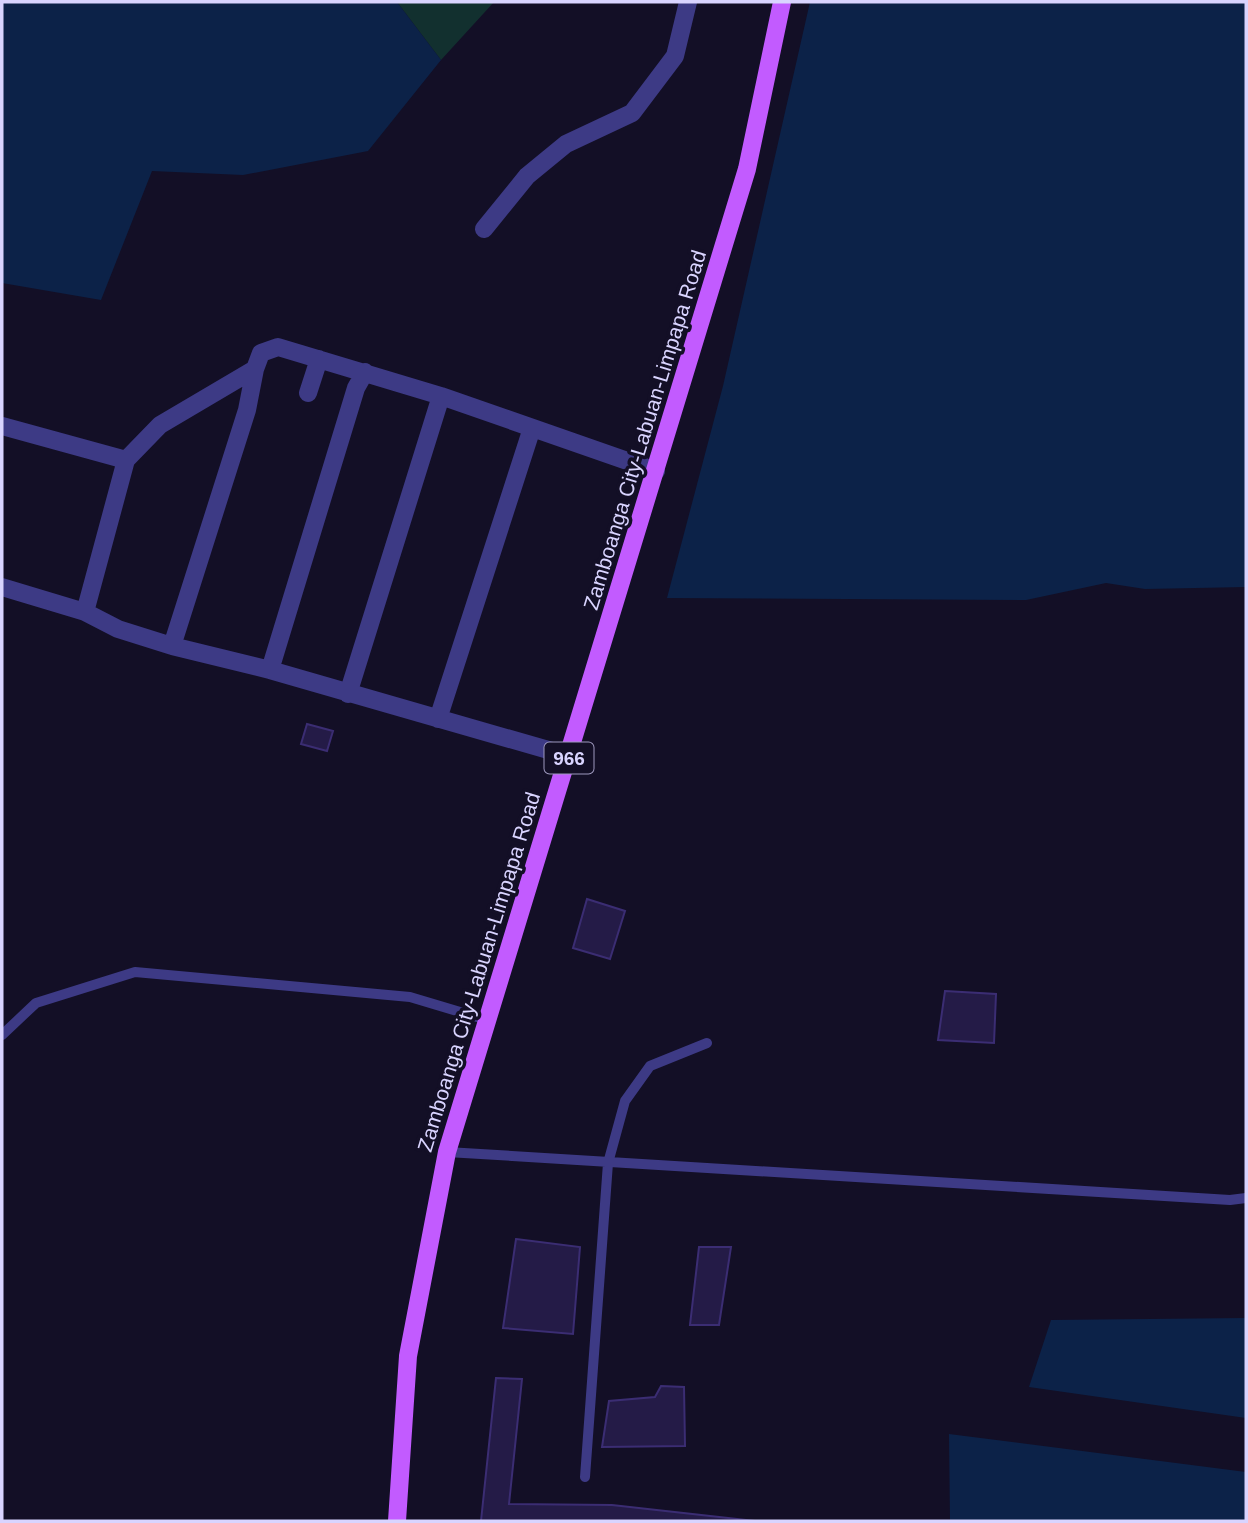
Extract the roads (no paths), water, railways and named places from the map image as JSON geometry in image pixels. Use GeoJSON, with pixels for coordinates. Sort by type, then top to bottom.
{"type":"FeatureCollection","features":[{"type":"Feature","properties":{"kind":"main road","name":"Zamboanga City-Labuan-Limpapa Road"},"geometry":{"type":"LineString","coordinates":[[397,1521],[408,1356],[447,1152],[747,169],[782,2]]}},
{"type":"Feature","properties":{"kind":"street"},"geometry":{"type":"LineString","coordinates":[[484,229],[527,176],[566,144],[632,113],[675,57],[688,2]]}},
{"type":"Feature","properties":{"kind":"street"},"geometry":{"type":"LineString","coordinates":[[172,646],[247,410],[261,353],[278,347],[365,372],[656,471]]}},
{"type":"Feature","properties":{"kind":"street"},"geometry":{"type":"LineString","coordinates":[[308,393],[319,359]]}},
{"type":"Feature","properties":{"kind":"street"},"geometry":{"type":"LineString","coordinates":[[85,612],[126,460],[160,425],[255,369]]}},
{"type":"Feature","properties":{"kind":"street"},"geometry":{"type":"LineString","coordinates":[[270,670],[356,388],[365,372]]}},
{"type":"Feature","properties":{"kind":"street"},"geometry":{"type":"LineString","coordinates":[[348,694],[442,396]]}},
{"type":"Feature","properties":{"kind":"street"},"geometry":{"type":"LineString","coordinates":[[2,426],[126,460]]}},
{"type":"Feature","properties":{"kind":"street"},"geometry":{"type":"LineString","coordinates":[[438,719],[532,428]]}},
{"type":"Feature","properties":{"kind":"street"},"geometry":{"type":"LineString","coordinates":[[2,587],[85,612],[118,629],[172,646],[270,670],[569,756]]}},
{"type":"Feature","properties":{"kind":"lane"},"geometry":{"type":"LineString","coordinates":[[2,1035],[36,1003],[135,972],[410,997],[487,1020]]}},
{"type":"Feature","properties":{"kind":"lane"},"geometry":{"type":"LineString","coordinates":[[585,1477],[608,1163],[625,1101],[650,1066],[707,1043]]}},
{"type":"Feature","properties":{"kind":"lane"},"geometry":{"type":"LineString","coordinates":[[447,1152],[1230,1200],[1246,1198]]}},
{"type":"Feature","properties":{"kind":"water"},"geometry":{"type":"Polygon","coordinates":[[[2,2],[397,2],[441,60],[368,151],[243,175],[152,171],[101,300],[2,283],[2,2]]]}},
{"type":"Feature","properties":{"kind":"water"},"geometry":{"type":"Polygon","coordinates":[[[810,2],[1246,2],[1246,587],[1145,589],[1106,583],[1026,600],[667,598],[723,386],[810,2]]]}},
{"type":"Feature","properties":{"kind":"water"},"geometry":{"type":"Polygon","coordinates":[[[1246,1318],[1246,1418],[1029,1387],[1051,1320],[1246,1318]]]}},
{"type":"Feature","properties":{"kind":"water"},"geometry":{"type":"Polygon","coordinates":[[[949,1434],[1246,1472],[1246,1521],[950,1521],[949,1434]]]}}]}
